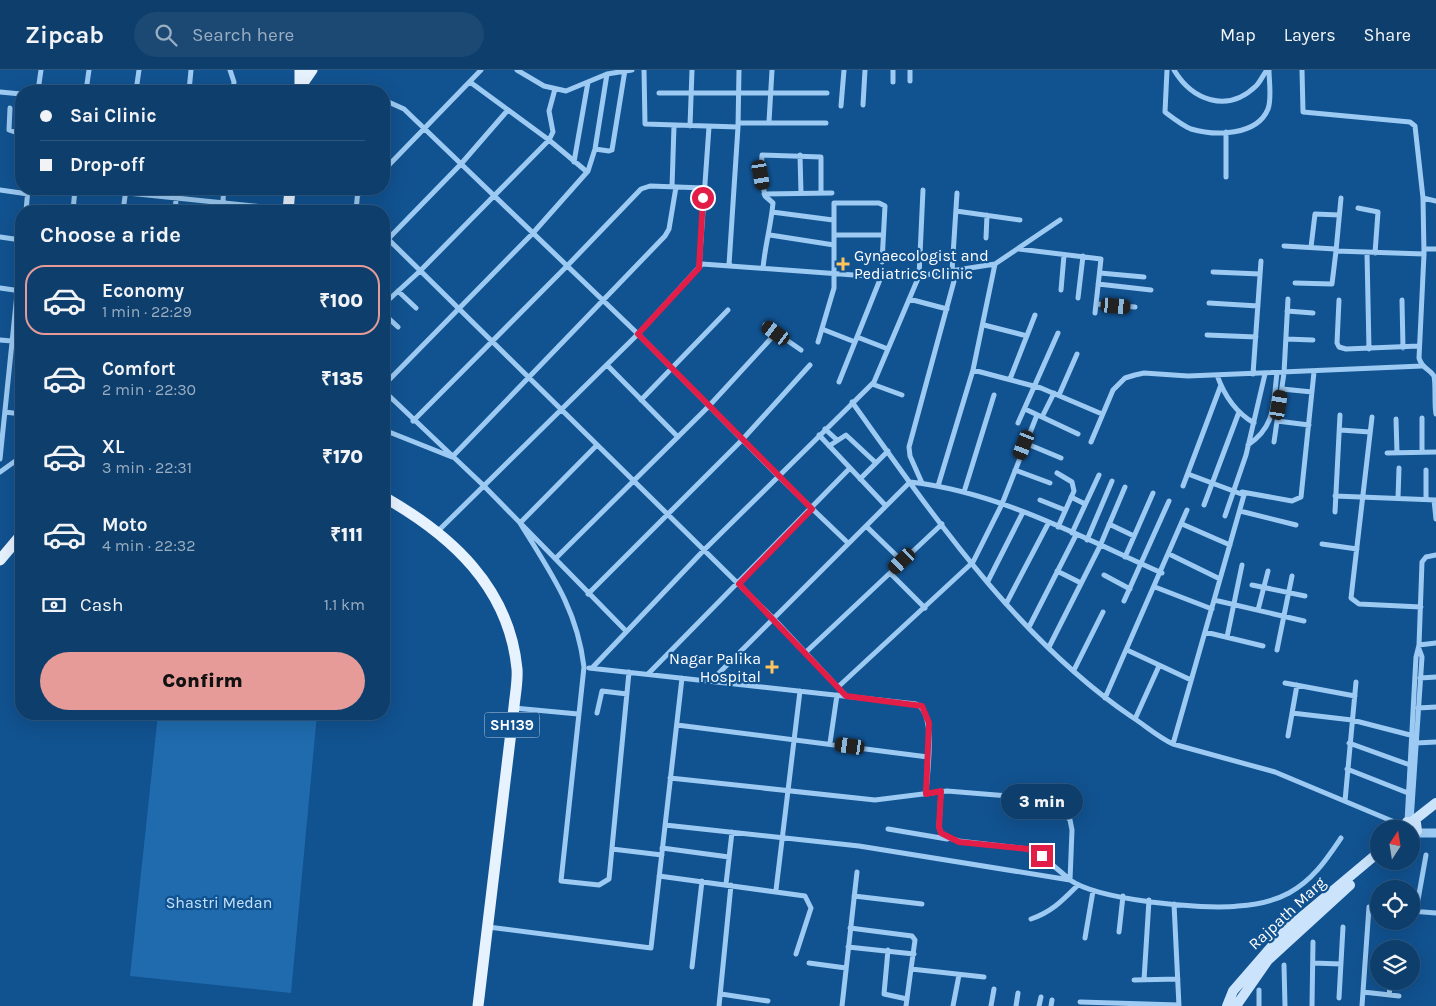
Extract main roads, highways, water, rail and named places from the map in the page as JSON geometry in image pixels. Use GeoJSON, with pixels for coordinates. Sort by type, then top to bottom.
{"type":"FeatureCollection","features":[{"type":"Feature","properties":{"kind":"main road"},"geometry":{"type":"LineString","coordinates":[[300,70],[300,85]]}},
{"type":"Feature","properties":{"kind":"main road"},"geometry":{"type":"LineString","coordinates":[[303,85],[312,70]]}},
{"type":"Feature","properties":{"kind":"main road","name":"SH139"},"geometry":{"type":"LineString","coordinates":[[390,500],[437,532],[470,561],[493,593],[508,625],[517,671],[478,1006]]}},
{"type":"Feature","properties":{"kind":"main road"},"geometry":{"type":"LineString","coordinates":[[0,549],[15,533]]}},
{"type":"Feature","properties":{"kind":"main road"},"geometry":{"type":"LineString","coordinates":[[0,560],[15,542]]}},
{"type":"Feature","properties":{"kind":"main road"},"geometry":{"type":"LineString","coordinates":[[1419,820],[1436,804]]}},
{"type":"Feature","properties":{"kind":"main road"},"geometry":{"type":"LineString","coordinates":[[1420,821],[1436,810]]}},
{"type":"Feature","properties":{"kind":"main road","name":"Rajpath Marg"},"geometry":{"type":"LineString","coordinates":[[1227,1006],[1234,991],[1286,930],[1370,860]]}},
{"type":"Feature","properties":{"kind":"main road","name":"Rajpath Marg"},"geometry":{"type":"LineString","coordinates":[[1236,1006],[1268,960],[1370,868]]}},
{"type":"Feature","properties":{"kind":"place","name":"Gynaecologist and Pediatrics Clinic"},"geometry":{"type":"Point","coordinates":[843,264]}},
{"type":"Feature","properties":{"kind":"place","name":"Nagar Palika Hospital"},"geometry":{"type":"Point","coordinates":[772,667]}},
{"type":"Feature","properties":{"kind":"park label","name":"Shastri Medan"},"geometry":{"type":"Point","coordinates":[219,902]}}]}
